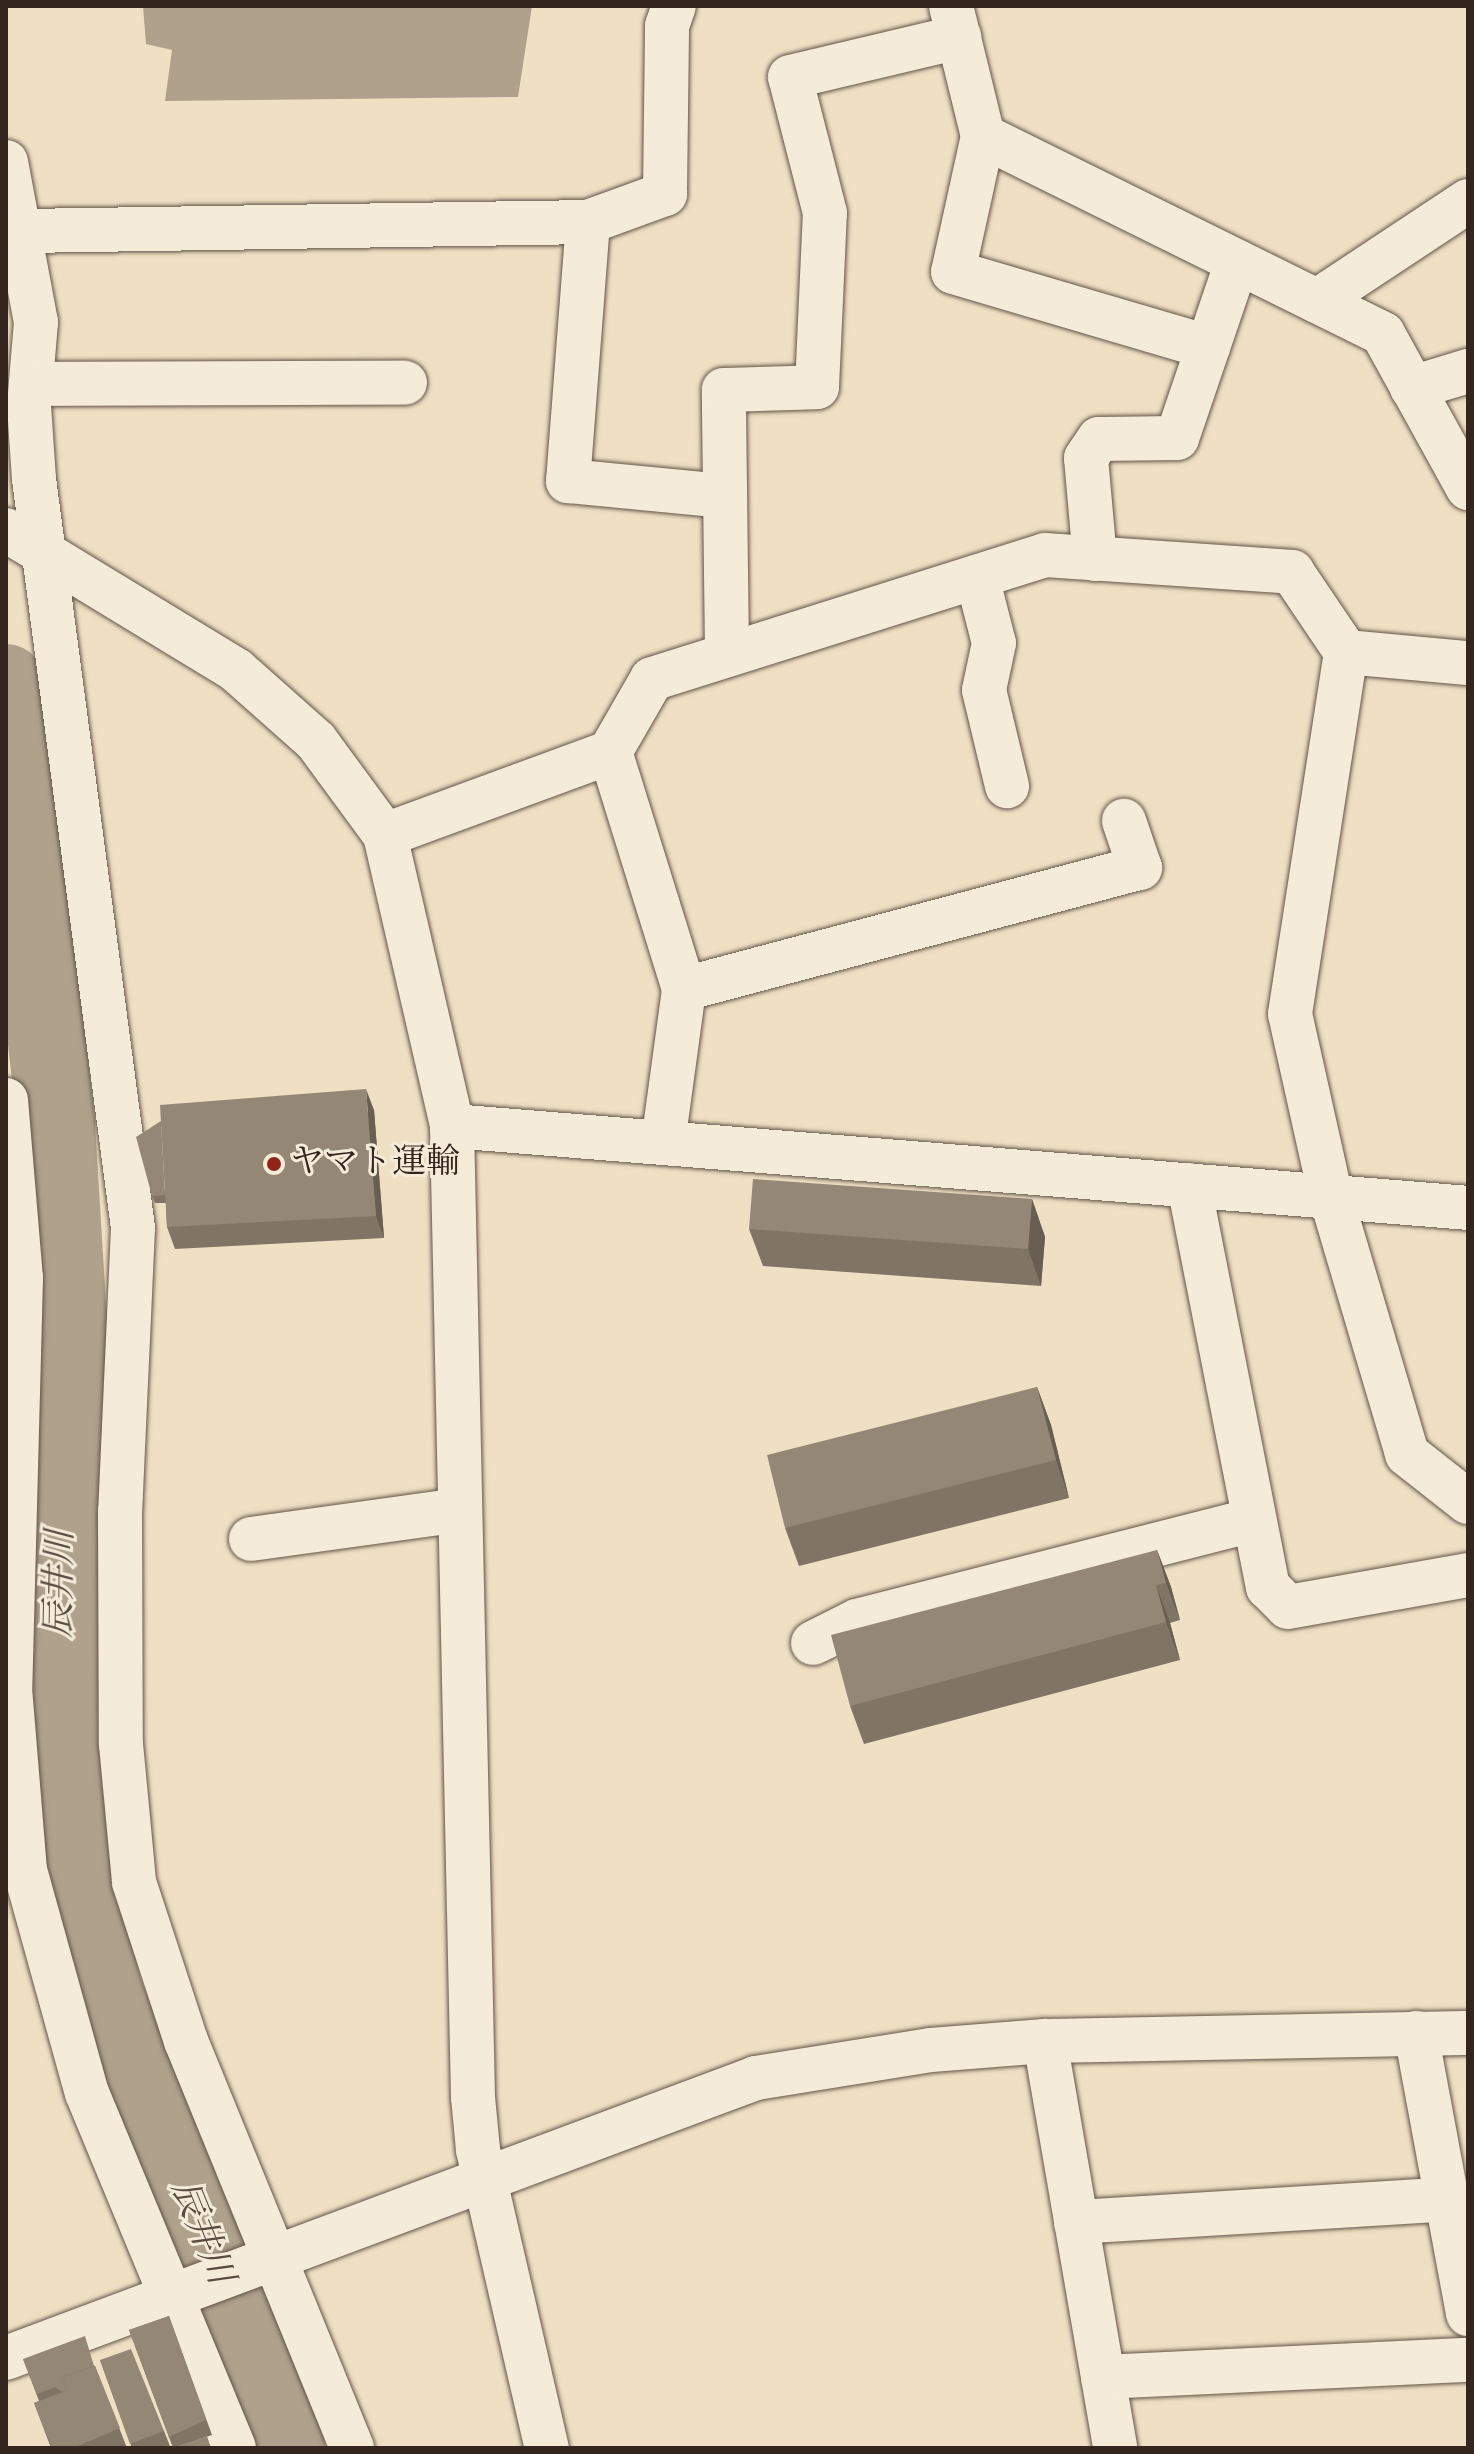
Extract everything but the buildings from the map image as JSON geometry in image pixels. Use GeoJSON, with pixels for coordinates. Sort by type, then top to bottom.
{"type":"FeatureCollection","features":[{"type":"Feature","properties":{"kind":"street"},"geometry":{"type":"LineString","coordinates":[[24,231],[588,222],[665,194],[667,26],[674,6]]}},
{"type":"Feature","properties":{"kind":"street"},"geometry":{"type":"LineString","coordinates":[[727,653],[724,390],[817,387],[825,213],[790,77],[955,22],[983,136],[953,272],[1208,347]]}},
{"type":"Feature","properties":{"kind":"street"},"geometry":{"type":"LineString","coordinates":[[983,136],[1383,334],[1468,488]]}},
{"type":"Feature","properties":{"kind":"street"},"geometry":{"type":"LineString","coordinates":[[6,162],[24,231],[36,322],[34,479],[28,545],[79,847],[133,1228],[120,1527],[121,1744],[134,1882],[186,2041],[264,2258],[352,2448]]}},
{"type":"Feature","properties":{"kind":"street"},"geometry":{"type":"LineString","coordinates":[[1317,301],[1468,201]]}},
{"type":"Feature","properties":{"kind":"street"},"geometry":{"type":"LineString","coordinates":[[588,222],[568,481],[724,496]]}},
{"type":"Feature","properties":{"kind":"street"},"geometry":{"type":"LineString","coordinates":[[1095,559],[1086,458],[1099,439],[1177,438],[1237,262]]}},
{"type":"Feature","properties":{"kind":"street"},"geometry":{"type":"LineString","coordinates":[[1412,388],[1468,371]]}},
{"type":"Feature","properties":{"kind":"street"},"geometry":{"type":"LineString","coordinates":[[33,384],[405,383]]}},
{"type":"Feature","properties":{"kind":"street"},"geometry":{"type":"LineString","coordinates":[[28,545],[236,670],[316,741],[385,835],[452,1126],[473,2097],[547,2448]]}},
{"type":"Feature","properties":{"kind":"street"},"geometry":{"type":"LineString","coordinates":[[385,835],[610,752],[652,679],[1045,555],[1292,572],[1346,652],[1290,1014],[1331,1197],[1407,1454],[1468,1502]]}},
{"type":"Feature","properties":{"kind":"street"},"geometry":{"type":"LineString","coordinates":[[977,577],[994,643],[986,706],[1007,786]]}},
{"type":"Feature","properties":{"kind":"street"},"geometry":{"type":"LineString","coordinates":[[1346,652],[1468,663]]}},
{"type":"Feature","properties":{"kind":"street"},"geometry":{"type":"LineString","coordinates":[[610,752],[684,989],[663,1143]]}},
{"type":"Feature","properties":{"kind":"street"},"geometry":{"type":"LineString","coordinates":[[684,989],[1140,868],[1124,821]]}},
{"type":"Feature","properties":{"kind":"street"},"geometry":{"type":"LineString","coordinates":[[6,1100],[21,1278],[10,1688],[25,1870],[83,2080],[175,2293],[234,2448]]}},
{"type":"Feature","properties":{"kind":"street"},"geometry":{"type":"LineString","coordinates":[[452,1126],[1468,1208]]}},
{"type":"Feature","properties":{"kind":"street"},"geometry":{"type":"LineString","coordinates":[[1189,1185],[1252,1520],[1268,1587],[1288,1607],[1468,1575]]}},
{"type":"Feature","properties":{"kind":"street"},"geometry":{"type":"LineString","coordinates":[[251,1539],[459,1510]]}},
{"type":"Feature","properties":{"kind":"street"},"geometry":{"type":"LineString","coordinates":[[813,1643],[857,1621],[1252,1520]]}},
{"type":"Feature","properties":{"kind":"street"},"geometry":{"type":"LineString","coordinates":[[1416,2033],[1468,2314]]}},
{"type":"Feature","properties":{"kind":"street"},"geometry":{"type":"LineString","coordinates":[[6,2358],[264,2258],[756,2078],[931,2050],[1045,2041],[1468,2033]]}},
{"type":"Feature","properties":{"kind":"street"},"geometry":{"type":"LineString","coordinates":[[1045,2041],[1115,2448]]}},
{"type":"Feature","properties":{"kind":"street"},"geometry":{"type":"LineString","coordinates":[[1076,2222],[1447,2199]]}},
{"type":"Feature","properties":{"kind":"street"},"geometry":{"type":"LineString","coordinates":[[1103,2377],[1468,2360]]}},
{"type":"Feature","properties":{"kind":"shaded area"},"geometry":{"type":"Polygon","coordinates":[[[143,6],[532,6],[518,97],[165,101],[172,50],[146,44],[143,6]]]}},
{"type":"Feature","properties":{"kind":"waterway","name":"辰井川"},"geometry":{"type":"LineString","coordinates":[[6,683],[56,1125],[68,1320],[59,1742],[70,1856],[104,1992],[286,2448]]}},
{"type":"Feature","properties":{"kind":"place","name":"ヤマト運輸"},"geometry":{"type":"Point","coordinates":[274,1164]}}]}
